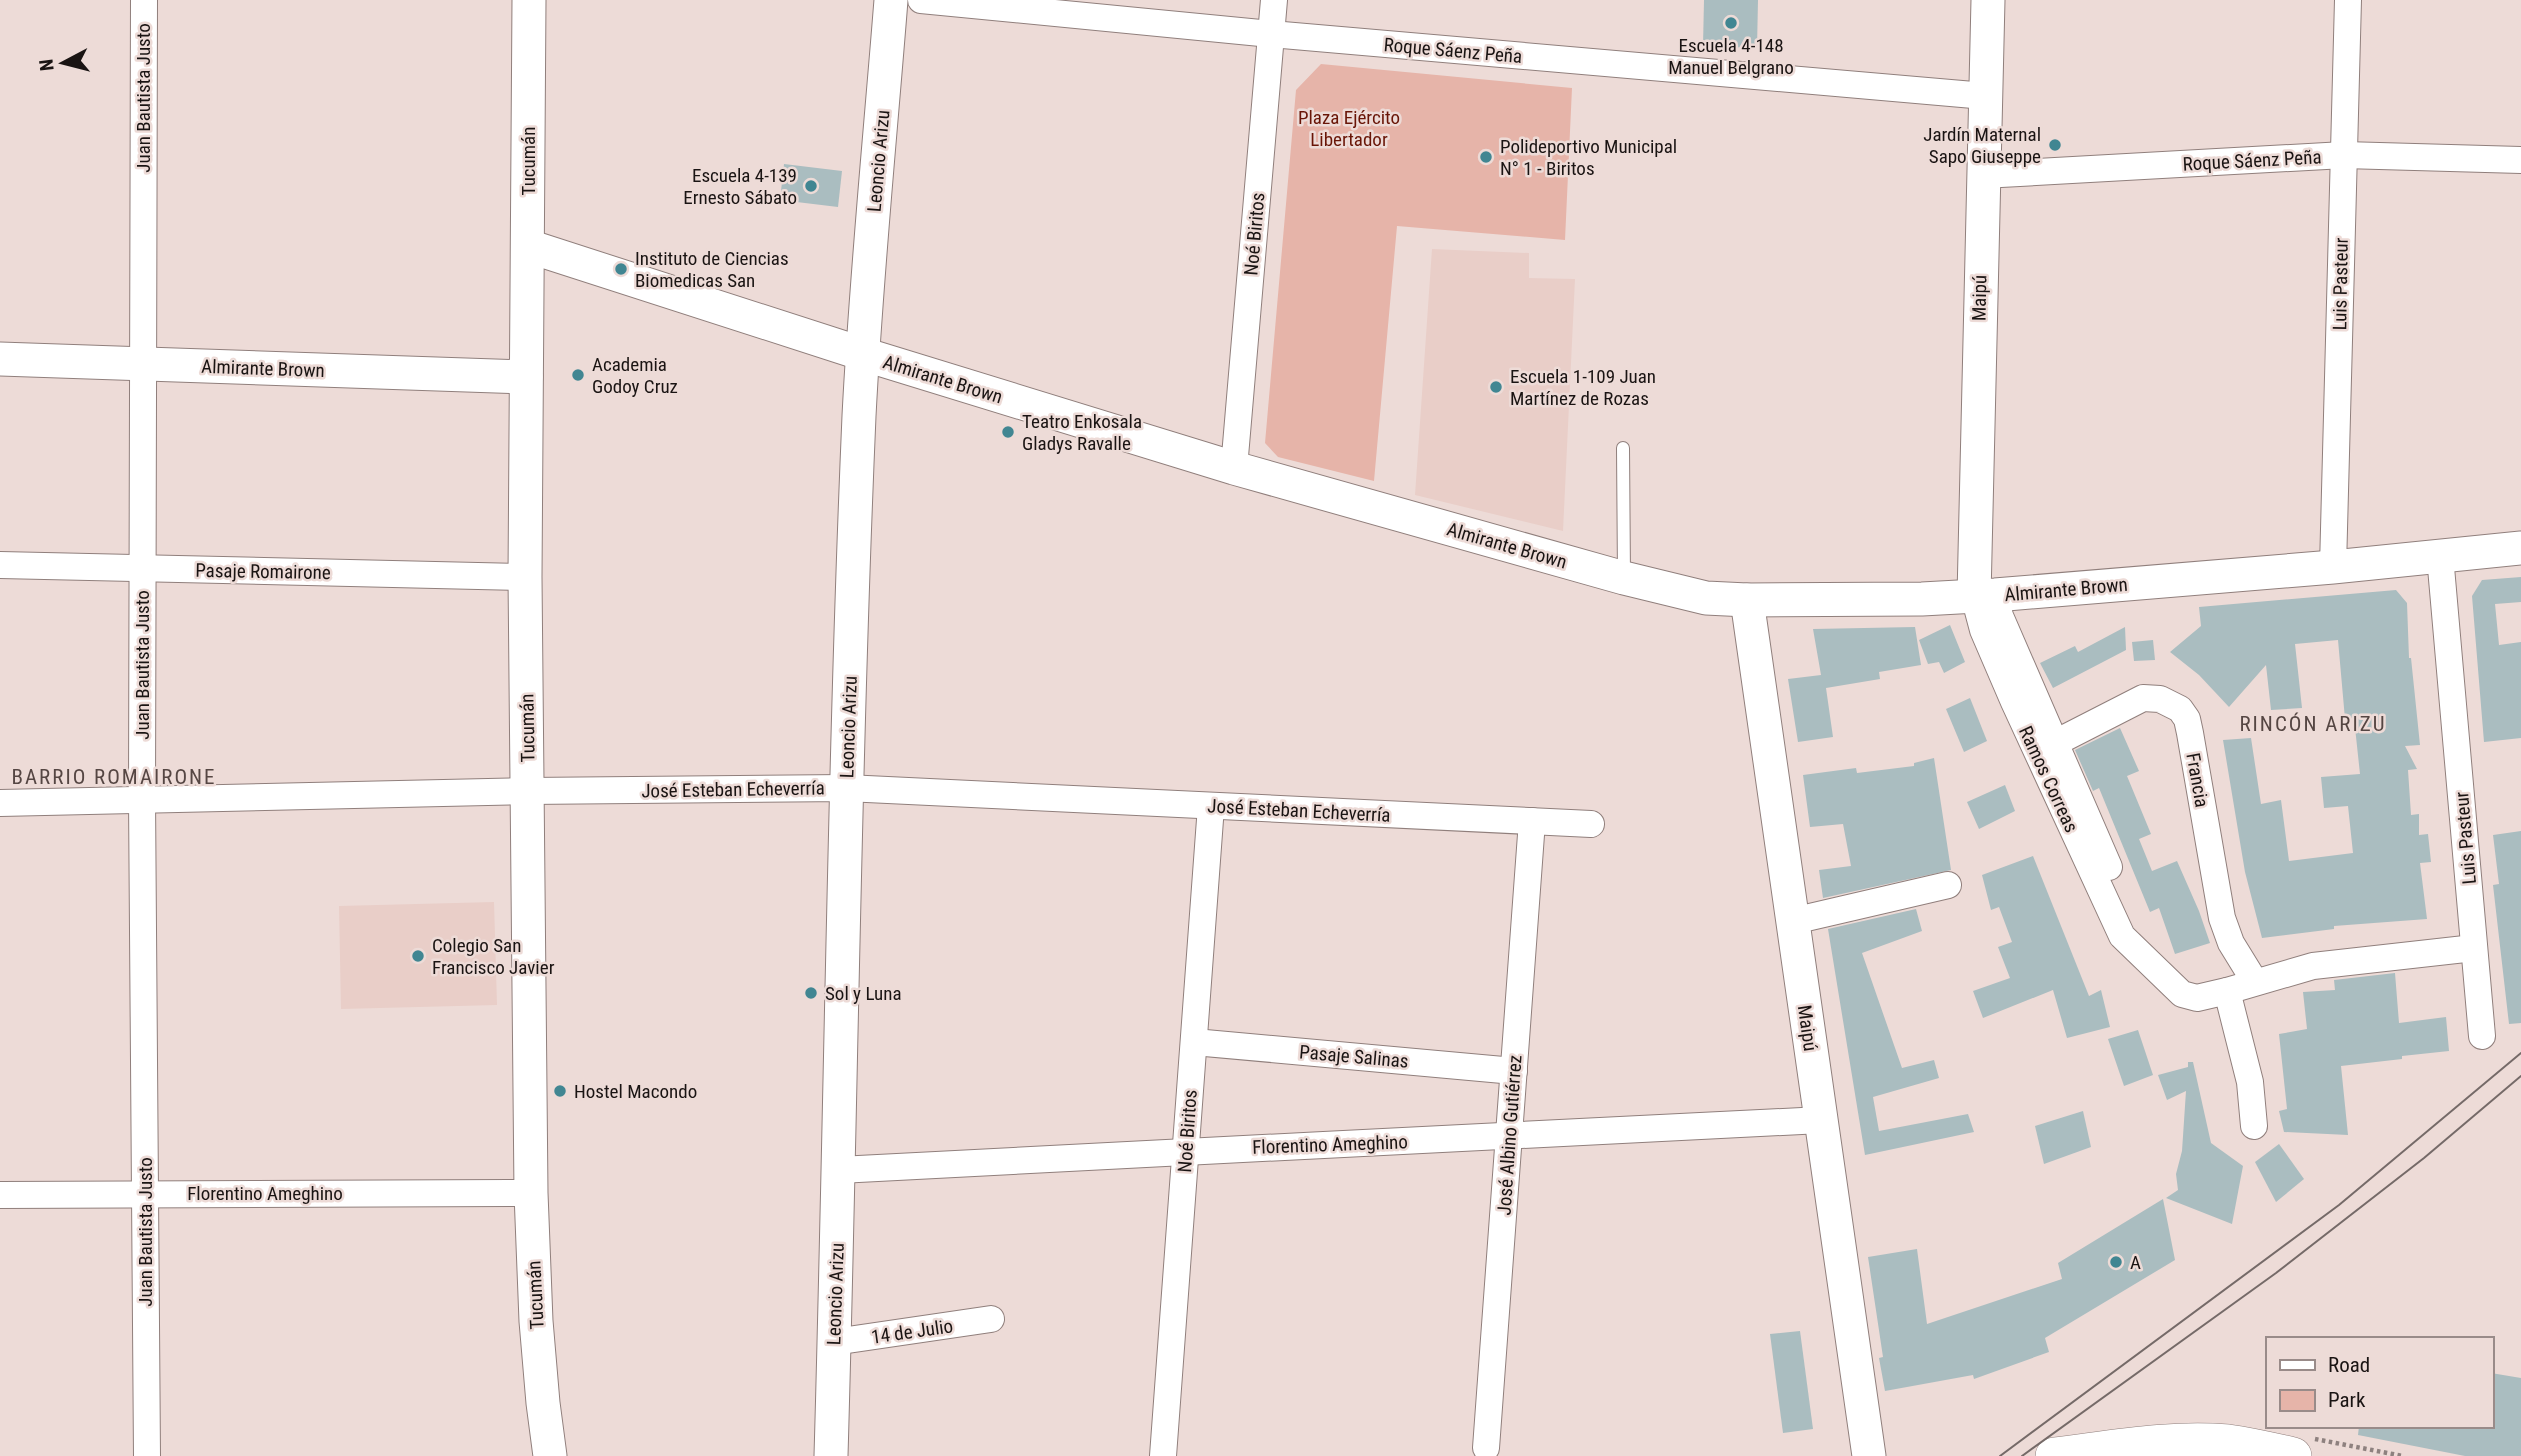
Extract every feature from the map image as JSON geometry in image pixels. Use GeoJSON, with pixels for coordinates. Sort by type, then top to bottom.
{"type":"FeatureCollection","features":[{"type":"Feature","properties":{"kind":"main road"},"geometry":{"type":"LineString","coordinates":[[2054,1456],[2172,1443],[2228,1443],[2239,1451],[2293,1456]]}},
{"type":"Feature","properties":{"kind":"street","name":"Juan Bautista Justo"},"geometry":{"type":"LineString","coordinates":[[144,0],[141,363],[147,1456]]}},
{"type":"Feature","properties":{"kind":"street","name":"Tucumán"},"geometry":{"type":"LineString","coordinates":[[529,0],[525,577],[531,1193],[539,1369],[550,1456]]}},
{"type":"Feature","properties":{"kind":"street","name":"Leoncio Arizu"},"geometry":{"type":"LineString","coordinates":[[831,1456],[846,788],[863,354],[891,0]]}},
{"type":"Feature","properties":{"kind":"street","name":"Roque Sáenz Peña"},"geometry":{"type":"LineString","coordinates":[[921,0],[1271,34],[1985,96]]}},
{"type":"Feature","properties":{"kind":"street","name":"Noé Biritos"},"geometry":{"type":"LineString","coordinates":[[1234,468],[1274,0]]}},
{"type":"Feature","properties":{"kind":"street","name":"Maipú"},"geometry":{"type":"LineString","coordinates":[[1984,596],[1982,175],[1988,0]]}},
{"type":"Feature","properties":{"kind":"street","name":"Luis Pasteur"},"geometry":{"type":"LineString","coordinates":[[2333,567],[2348,0]]}},
{"type":"Feature","properties":{"kind":"street","name":"Roque Sáenz Peña"},"geometry":{"type":"LineString","coordinates":[[1982,175],[2344,155],[2521,160]]}},
{"type":"Feature","properties":{"kind":"street","name":"Almirante Brown"},"geometry":{"type":"LineString","coordinates":[[528,246],[863,354],[1234,468],[1625,578],[1706,598],[1922,599],[1984,596],[2333,567],[2521,548]]}},
{"type":"Feature","properties":{"kind":"street","name":"Almirante Brown"},"geometry":{"type":"LineString","coordinates":[[0,359],[526,377]]}},
{"type":"Feature","properties":{"kind":"street","name":"Luis Pasteur"},"geometry":{"type":"LineString","coordinates":[[2440,556],[2482,1036]]}},
{"type":"Feature","properties":{"kind":"street","name":"Pasaje Romairone"},"geometry":{"type":"LineString","coordinates":[[0,565],[525,577]]}},
{"type":"Feature","properties":{"kind":"street","name":"Ramos Correas"},"geometry":{"type":"LineString","coordinates":[[1984,596],[2000,616],[2134,923],[2140,954]]}},
{"type":"Feature","properties":{"kind":"street","name":"Ramos Correas"},"geometry":{"type":"LineString","coordinates":[[1984,596],[1983,630],[2122,936],[2182,994],[2197,998],[2227,992]]}},
{"type":"Feature","properties":{"kind":"street","name":"Maipú"},"geometry":{"type":"LineString","coordinates":[[1746,600],[1869,1456]]}},
{"type":"Feature","properties":{"kind":"street","name":"Francia"},"geometry":{"type":"LineString","coordinates":[[2055,743],[2143,698],[2160,699],[2180,709],[2187,719],[2190,733],[2222,918],[2231,943],[2255,982]]}},
{"type":"Feature","properties":{"kind":"street","name":"José Esteban Echeverría"},"geometry":{"type":"LineString","coordinates":[[0,803],[528,791],[846,788],[1591,824]]}},
{"type":"Feature","properties":{"kind":"street","name":"Noé Biritos"},"geometry":{"type":"LineString","coordinates":[[1163,1456],[1211,806]]}},
{"type":"Feature","properties":{"kind":"street","name":"José Albino Gutiérrez"},"geometry":{"type":"LineString","coordinates":[[1486,1448],[1532,821]]}},
{"type":"Feature","properties":{"kind":"street"},"geometry":{"type":"LineString","coordinates":[[1793,921],[1948,885]]}},
{"type":"Feature","properties":{"kind":"street"},"geometry":{"type":"LineString","coordinates":[[2254,1126],[2250,1082],[2227,992],[2313,966],[2474,948]]}},
{"type":"Feature","properties":{"kind":"street","name":"Pasaje Salinas"},"geometry":{"type":"LineString","coordinates":[[1194,1042],[1514,1071]]}},
{"type":"Feature","properties":{"kind":"street","name":"Florentino Ameghino"},"geometry":{"type":"LineString","coordinates":[[839,1170],[1186,1150],[1509,1137],[1821,1120]]}},
{"type":"Feature","properties":{"kind":"street","name":"Florentino Ameghino"},"geometry":{"type":"LineString","coordinates":[[0,1195],[531,1193]]}},
{"type":"Feature","properties":{"kind":"street","name":"14 de Julio"},"geometry":{"type":"LineString","coordinates":[[834,1342],[991,1319]]}},
{"type":"Feature","properties":{"kind":"lane"},"geometry":{"type":"LineString","coordinates":[[1623,448],[1625,578]]}},
{"type":"Feature","properties":{"kind":"shaded area","name":"Escuela 1-109 Juan Martínez de Rozas"},"geometry":{"type":"Polygon","coordinates":[[[1432,249],[1529,253],[1529,278],[1575,279],[1563,531],[1415,495],[1432,249]]]}},
{"type":"Feature","properties":{"kind":"shaded area","name":"Colegio San Francisco Javier"},"geometry":{"type":"Polygon","coordinates":[[[494,902],[497,1005],[341,1009],[339,906],[494,902]]]}},
{"type":"Feature","properties":{"kind":"green space","name":"Plaza Ejército Libertador"},"geometry":{"type":"Polygon","coordinates":[[[1321,64],[1572,88],[1565,240],[1397,226],[1374,481],[1278,457],[1265,443],[1296,90],[1321,64]]]}},
{"type":"Feature","properties":{"kind":"building","name":"Escuela 4-148 Manuel Belgrano"},"geometry":{"type":"Polygon","coordinates":[[[1704,0],[1758,0],[1757,48],[1703,46],[1704,0]]]}},
{"type":"Feature","properties":{"kind":"building","name":"Escuela 4-139 Ernesto Sábato"},"geometry":{"type":"Polygon","coordinates":[[[784,164],[842,171],[838,207],[780,200],[784,164]]]}},
{"type":"Feature","properties":{"kind":"building"},"geometry":{"type":"Polygon","coordinates":[[[2521,577],[2521,602],[2495,604],[2499,645],[2521,642],[2521,738],[2484,742],[2472,596],[2482,580],[2521,577]]]}},
{"type":"Feature","properties":{"kind":"building"},"geometry":{"type":"Polygon","coordinates":[[[2396,590],[2407,603],[2409,658],[2420,745],[2405,746],[2417,769],[2408,770],[2411,815],[2419,814],[2419,835],[2428,834],[2431,862],[2420,863],[2427,919],[2334,926],[2334,929],[2262,938],[2245,872],[2223,740],[2251,738],[2261,804],[2281,800],[2289,861],[2353,853],[2348,806],[2324,808],[2321,777],[2360,774],[2354,718],[2345,719],[2338,640],[2295,644],[2302,708],[2271,710],[2266,665],[2229,707],[2199,675],[2170,652],[2201,626],[2199,607],[2396,590]]]}},
{"type":"Feature","properties":{"kind":"building"},"geometry":{"type":"Polygon","coordinates":[[[1950,625],[1965,662],[1944,673],[1939,662],[1928,664],[1919,640],[1950,625]]]}},
{"type":"Feature","properties":{"kind":"building"},"geometry":{"type":"Polygon","coordinates":[[[1915,627],[1921,665],[1879,672],[1880,679],[1826,688],[1833,737],[1798,742],[1788,679],[1821,675],[1813,629],[1915,627]]]}},
{"type":"Feature","properties":{"kind":"building"},"geometry":{"type":"Polygon","coordinates":[[[2125,627],[2126,650],[2053,688],[2040,663],[2075,646],[2078,652],[2125,627]]]}},
{"type":"Feature","properties":{"kind":"building"},"geometry":{"type":"Polygon","coordinates":[[[2153,640],[2155,660],[2134,661],[2132,642],[2153,640]]]}},
{"type":"Feature","properties":{"kind":"building"},"geometry":{"type":"Polygon","coordinates":[[[1970,698],[1987,741],[1964,752],[1946,709],[1970,698]]]}},
{"type":"Feature","properties":{"kind":"building"},"geometry":{"type":"Polygon","coordinates":[[[2120,728],[2139,771],[2127,776],[2151,834],[2139,839],[2152,871],[2177,861],[2210,943],[2175,954],[2159,908],[2150,912],[2099,788],[2093,791],[2075,750],[2120,728]]]}},
{"type":"Feature","properties":{"kind":"building"},"geometry":{"type":"Polygon","coordinates":[[[1934,758],[1951,870],[1823,898],[1819,870],[1851,866],[1843,824],[1810,827],[1803,775],[1856,768],[1857,773],[1914,766],[1914,763],[1934,758]]]}},
{"type":"Feature","properties":{"kind":"building"},"geometry":{"type":"Polygon","coordinates":[[[2005,785],[2015,811],[1979,829],[1967,802],[2005,785]]]}},
{"type":"Feature","properties":{"kind":"building"},"geometry":{"type":"Polygon","coordinates":[[[2521,831],[2521,1023],[2509,1024],[2493,885],[2499,884],[2493,835],[2521,831]]]}},
{"type":"Feature","properties":{"kind":"building"},"geometry":{"type":"Polygon","coordinates":[[[2033,856],[2089,996],[2101,990],[2110,1027],[2067,1038],[2053,990],[1983,1018],[1973,991],[2010,978],[1998,947],[2012,942],[1999,907],[1991,910],[1982,875],[2033,856]]]}},
{"type":"Feature","properties":{"kind":"building"},"geometry":{"type":"Polygon","coordinates":[[[1916,909],[1922,931],[1862,953],[1902,1068],[1934,1060],[1939,1078],[1873,1097],[1879,1131],[1968,1114],[1974,1132],[1865,1155],[1828,929],[1916,909]]]}},
{"type":"Feature","properties":{"kind":"building"},"geometry":{"type":"Polygon","coordinates":[[[2395,973],[2399,1023],[2446,1017],[2449,1051],[2341,1066],[2348,1135],[2284,1132],[2279,1111],[2287,1109],[2279,1034],[2307,1029],[2303,992],[2335,990],[2334,980],[2395,973]]]}},
{"type":"Feature","properties":{"kind":"building"},"geometry":{"type":"Polygon","coordinates":[[[2138,1030],[2153,1075],[2124,1086],[2108,1039],[2138,1030]]]}},
{"type":"Feature","properties":{"kind":"building"},"geometry":{"type":"Polygon","coordinates":[[[2188,1062],[2193,1062],[2211,1143],[2243,1166],[2232,1224],[2166,1198],[2178,1190],[2176,1174],[2182,1151],[2186,1091],[2167,1100],[2158,1075],[2188,1067],[2188,1062]]]}},
{"type":"Feature","properties":{"kind":"building"},"geometry":{"type":"Polygon","coordinates":[[[2083,1111],[2091,1147],[2044,1164],[2035,1126],[2083,1111]]]}},
{"type":"Feature","properties":{"kind":"building"},"geometry":{"type":"Polygon","coordinates":[[[2279,1144],[2304,1179],[2276,1202],[2255,1162],[2279,1144]]]}},
{"type":"Feature","properties":{"kind":"building"},"geometry":{"type":"Polygon","coordinates":[[[2163,1199],[2175,1260],[2045,1338],[2049,1352],[1974,1379],[1973,1375],[1885,1391],[1879,1358],[1883,1357],[1868,1257],[1917,1249],[1927,1324],[2062,1279],[2058,1263],[2163,1199]]]}},
{"type":"Feature","properties":{"kind":"building"},"geometry":{"type":"Polygon","coordinates":[[[1800,1331],[1813,1429],[1783,1433],[1770,1334],[1800,1331]]]}},
{"type":"Feature","properties":{"kind":"building"},"geometry":{"type":"Polygon","coordinates":[[[2493,1373],[2521,1378],[2521,1456],[2465,1456],[2358,1435],[2359,1428],[2493,1428],[2493,1373]]]}},
{"type":"Feature","properties":{"kind":"tram line"},"geometry":{"type":"LineString","coordinates":[[2000,1456],[2339,1205],[2521,1053]]}},
{"type":"Feature","properties":{"kind":"tram line"},"geometry":{"type":"LineString","coordinates":[[2022,1456],[2276,1273],[2424,1158],[2521,1076]]}},
{"type":"Feature","properties":{"kind":"place","name":"Escuela 4-148 Manuel Belgrano"},"geometry":{"type":"Point","coordinates":[1731,23]}},
{"type":"Feature","properties":{"kind":"place","name":"Jardín Maternal Sapo Giuseppe"},"geometry":{"type":"Point","coordinates":[2055,145]}},
{"type":"Feature","properties":{"kind":"place","name":"Polideportivo Municipal N° 1 - Biritos"},"geometry":{"type":"Point","coordinates":[1486,157]}},
{"type":"Feature","properties":{"kind":"place","name":"Escuela 4-139 Ernesto Sábato"},"geometry":{"type":"Point","coordinates":[811,186]}},
{"type":"Feature","properties":{"kind":"place","name":"Instituto de Ciencias Biomedicas San"},"geometry":{"type":"Point","coordinates":[621,269]}},
{"type":"Feature","properties":{"kind":"place","name":"Academia Godoy Cruz"},"geometry":{"type":"Point","coordinates":[578,375]}},
{"type":"Feature","properties":{"kind":"place","name":"Escuela 1-109 Juan Martínez de Rozas"},"geometry":{"type":"Point","coordinates":[1496,387]}},
{"type":"Feature","properties":{"kind":"place","name":"Teatro Enkosala Gladys Ravalle"},"geometry":{"type":"Point","coordinates":[1008,432]}},
{"type":"Feature","properties":{"kind":"place","name":"Colegio San Francisco Javier"},"geometry":{"type":"Point","coordinates":[418,956]}},
{"type":"Feature","properties":{"kind":"place","name":"Sol y Luna"},"geometry":{"type":"Point","coordinates":[811,993]}},
{"type":"Feature","properties":{"kind":"place","name":"Hostel Macondo"},"geometry":{"type":"Point","coordinates":[560,1091]}},
{"type":"Feature","properties":{"kind":"place","name":"A"},"geometry":{"type":"Point","coordinates":[2116,1262]}},
{"type":"Feature","properties":{"kind":"district","name":"RINCÓN ARIZU"},"geometry":{"type":"Point","coordinates":[2313,724]}},
{"type":"Feature","properties":{"kind":"district","name":"BARRIO ROMAIRONE"},"geometry":{"type":"Point","coordinates":[114,777]}}]}
